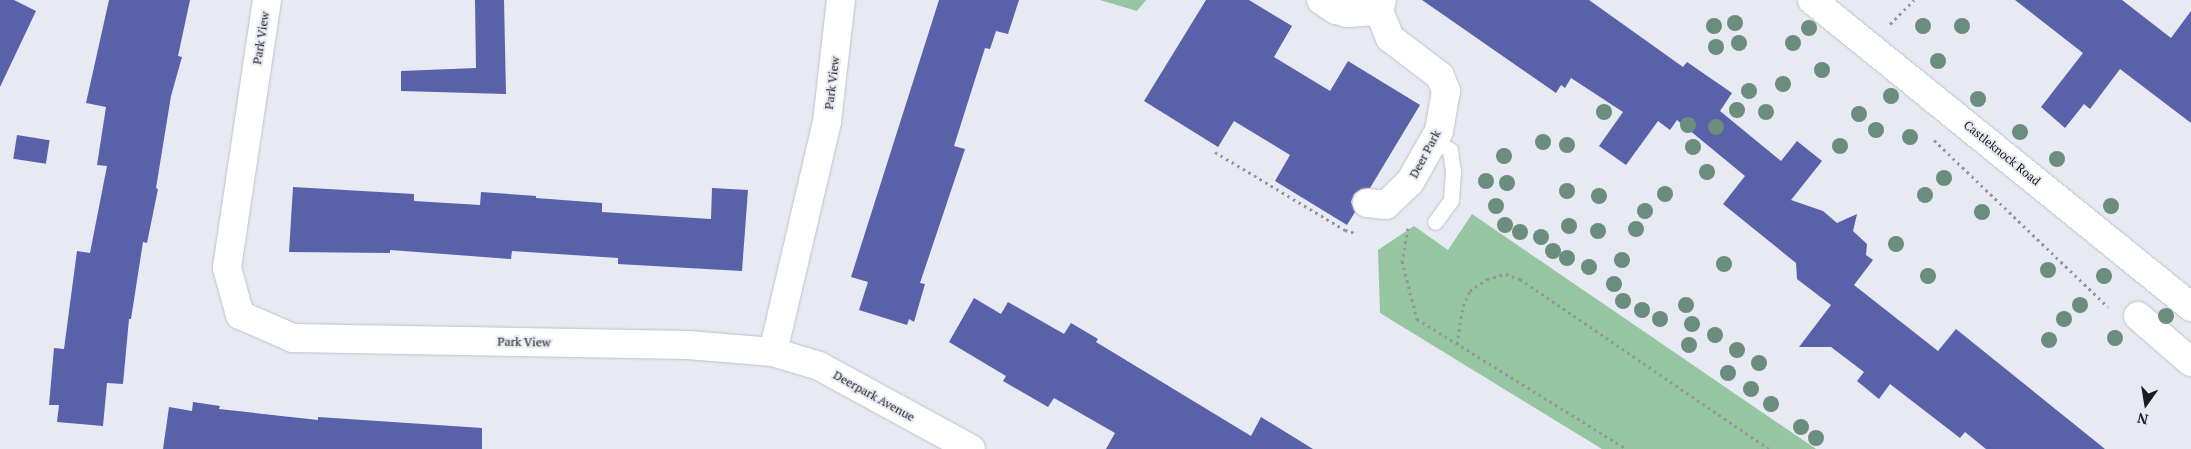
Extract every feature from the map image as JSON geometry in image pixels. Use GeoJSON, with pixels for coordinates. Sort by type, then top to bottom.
{"type":"FeatureCollection","features":[{"type":"Feature","properties":{"kind":"street","name":"Park View"},"geometry":{"type":"LineString","coordinates":[[267,0],[226,268],[240,315],[293,338],[688,344],[773,352],[827,122],[841,0]]}},
{"type":"Feature","properties":{"kind":"street","name":"Deer Park"},"geometry":{"type":"LineString","coordinates":[[1321,0],[1347,13],[1380,5],[1390,38],[1440,76],[1446,91],[1444,109],[1434,140],[1398,196],[1386,205],[1367,203]]}},
{"type":"Feature","properties":{"kind":"street","name":"Castleknock Road"},"geometry":{"type":"LineString","coordinates":[[1812,0],[2191,307]]}},
{"type":"Feature","properties":{"kind":"street"},"geometry":{"type":"LineString","coordinates":[[2138,316],[2191,362]]}},
{"type":"Feature","properties":{"kind":"street","name":"Deerpark Avenue"},"geometry":{"type":"LineString","coordinates":[[773,352],[819,366],[971,449]]}},
{"type":"Feature","properties":{"kind":"lane"},"geometry":{"type":"LineString","coordinates":[[1434,140],[1450,150],[1453,171],[1451,200],[1435,222]]}},
{"type":"Feature","properties":{"kind":"path"},"geometry":{"type":"LineString","coordinates":[[1930,134],[1942,151],[2111,310],[2138,316]]}},
{"type":"Feature","properties":{"kind":"path"},"geometry":{"type":"LineString","coordinates":[[1215,152],[1345,230],[1360,234]]}},
{"type":"Feature","properties":{"kind":"path"},"geometry":{"type":"LineString","coordinates":[[1400,228],[1408,225],[1402,261],[1417,319],[1627,449]]}},
{"type":"Feature","properties":{"kind":"path"},"geometry":{"type":"LineString","coordinates":[[1457,344],[1463,306],[1470,291],[1488,279],[1506,274],[1520,279],[1769,449]]}},
{"type":"Feature","properties":{"kind":"green space"},"geometry":{"type":"Polygon","coordinates":[[[1100,0],[1146,0],[1137,11],[1100,0]]]}},
{"type":"Feature","properties":{"kind":"green space"},"geometry":{"type":"Polygon","coordinates":[[[1472,214],[1816,449],[1602,449],[1380,313],[1378,250],[1414,226],[1448,250],[1472,214]]]}},
{"type":"Feature","properties":{"kind":"building"},"geometry":{"type":"Polygon","coordinates":[[[0,0],[14,0],[36,11],[0,87],[0,0]]]}},
{"type":"Feature","properties":{"kind":"building"},"geometry":{"type":"Polygon","coordinates":[[[109,0],[190,0],[178,56],[182,57],[171,96],[156,188],[158,189],[147,243],[143,242],[131,319],[129,319],[123,384],[107,383],[103,426],[57,422],[59,405],[49,405],[54,348],[64,349],[77,251],[90,253],[107,166],[97,165],[106,107],[86,103],[109,0]]]}},
{"type":"Feature","properties":{"kind":"building"},"geometry":{"type":"Polygon","coordinates":[[[475,0],[504,0],[506,94],[401,91],[401,71],[476,68],[475,0]]]}},
{"type":"Feature","properties":{"kind":"building"},"geometry":{"type":"Polygon","coordinates":[[[939,0],[1019,0],[1008,34],[996,31],[990,49],[985,48],[954,146],[965,149],[920,283],[925,284],[914,322],[909,319],[907,325],[859,310],[868,282],[851,277],[939,0]]]}},
{"type":"Feature","properties":{"kind":"building"},"geometry":{"type":"Polygon","coordinates":[[[1206,0],[1249,0],[1292,26],[1274,57],[1330,91],[1348,61],[1420,105],[1370,188],[1361,189],[1354,194],[1351,202],[1355,212],[1347,225],[1275,181],[1290,155],[1234,121],[1218,147],[1144,101],[1206,0]]]}},
{"type":"Feature","properties":{"kind":"building"},"geometry":{"type":"Polygon","coordinates":[[[1422,0],[1589,0],[1683,67],[1687,62],[1732,93],[1720,111],[1781,161],[1797,141],[1822,161],[1791,200],[1823,211],[1837,223],[1857,214],[1853,231],[1867,244],[1866,255],[1873,260],[1854,285],[1938,351],[1956,329],[2105,449],[1986,449],[1965,432],[1960,438],[1890,384],[1879,399],[1857,381],[1864,372],[1831,347],[1799,347],[1831,305],[1797,279],[1796,263],[1723,204],[1745,176],[1677,120],[1670,130],[1658,121],[1626,165],[1599,146],[1623,112],[1571,78],[1565,88],[1561,85],[1556,93],[1422,0]]]}},
{"type":"Feature","properties":{"kind":"building"},"geometry":{"type":"Polygon","coordinates":[[[2015,0],[2122,0],[2171,38],[2191,11],[2191,123],[2120,69],[2090,109],[2084,104],[2065,128],[2041,107],[2083,53],[2015,0]]]}},
{"type":"Feature","properties":{"kind":"building"},"geometry":{"type":"Polygon","coordinates":[[[17,135],[50,140],[46,164],[13,159],[17,135]]]}},
{"type":"Feature","properties":{"kind":"building"},"geometry":{"type":"Polygon","coordinates":[[[293,187],[414,194],[414,201],[480,205],[481,192],[536,196],[536,198],[602,203],[602,212],[711,219],[712,188],[748,190],[742,271],[618,264],[618,258],[512,251],[511,259],[390,250],[390,253],[289,252],[293,187]]]}},
{"type":"Feature","properties":{"kind":"building"},"geometry":{"type":"Polygon","coordinates":[[[974,298],[1001,314],[1008,302],[1064,334],[1071,323],[1098,339],[1096,342],[1251,436],[1261,417],[1313,449],[1106,449],[1115,433],[1054,398],[1048,407],[1003,381],[1006,376],[949,342],[974,298]]]}},
{"type":"Feature","properties":{"kind":"building"},"geometry":{"type":"Polygon","coordinates":[[[193,402],[220,406],[219,409],[318,420],[318,417],[482,428],[482,449],[163,449],[169,407],[192,411],[193,402]]]}}]}
